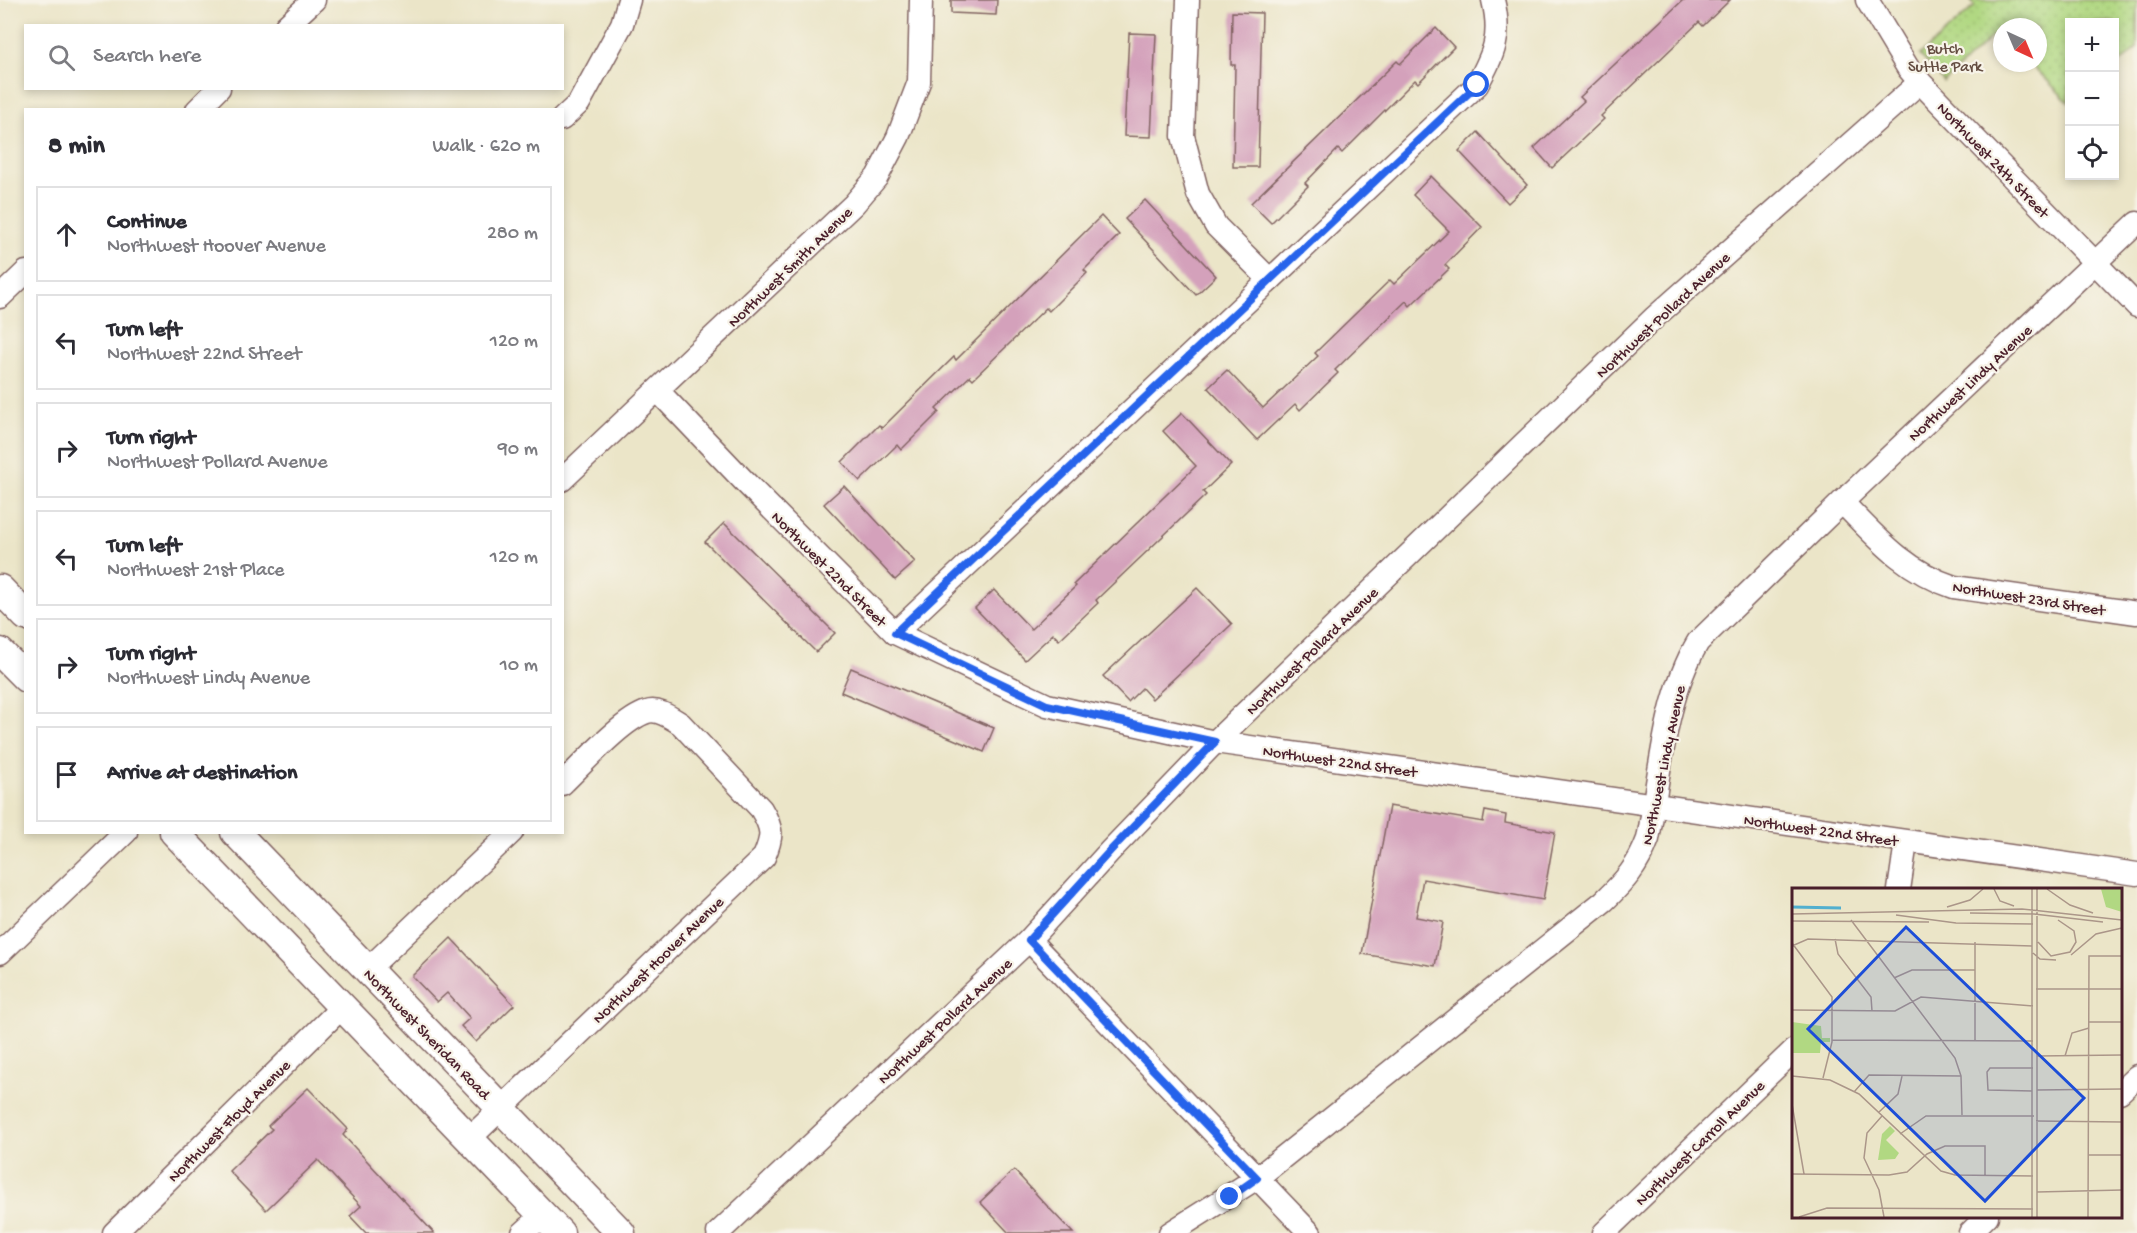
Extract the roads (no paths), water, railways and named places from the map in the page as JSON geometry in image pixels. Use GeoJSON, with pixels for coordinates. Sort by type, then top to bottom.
{"type":"FeatureCollection","features":[{"type":"Feature","properties":{"kind":"main road"},"geometry":{"type":"LineString","coordinates":[[0,589],[24,614]]}},
{"type":"Feature","properties":{"kind":"main road"},"geometry":{"type":"LineString","coordinates":[[0,652],[24,676]]}},
{"type":"Feature","properties":{"kind":"main road","name":"Northwest Sheridan Road"},"geometry":{"type":"LineString","coordinates":[[237,834],[621,1233]]}},
{"type":"Feature","properties":{"kind":"main road"},"geometry":{"type":"LineString","coordinates":[[181,835],[342,1007],[470,1139],[542,1227]]}},
{"type":"Feature","properties":{"kind":"street"},"geometry":{"type":"LineString","coordinates":[[288,24],[314,0]]}},
{"type":"Feature","properties":{"kind":"street"},"geometry":{"type":"LineString","coordinates":[[564,117],[579,103],[622,24],[629,0]]}},
{"type":"Feature","properties":{"kind":"street","name":"Northwest Smith Avenue"},"geometry":{"type":"LineString","coordinates":[[564,478],[854,204],[877,177],[898,137],[919,82],[921,0]]}},
{"type":"Feature","properties":{"kind":"street"},"geometry":{"type":"LineString","coordinates":[[1188,0],[1183,136],[1198,194],[1216,226],[1270,280]]}},
{"type":"Feature","properties":{"kind":"street"},"geometry":{"type":"LineString","coordinates":[[895,633],[1477,85],[1493,55],[1498,21],[1493,0]]}},
{"type":"Feature","properties":{"kind":"street","name":"Northwest 24th Street"},"geometry":{"type":"LineString","coordinates":[[1867,0],[1908,68],[1920,82],[2137,306]]}},
{"type":"Feature","properties":{"kind":"street","name":"Northwest Pollard Avenue"},"geometry":{"type":"LineString","coordinates":[[718,1233],[1029,940],[1110,851],[1215,742],[1655,317],[1920,82]]}},
{"type":"Feature","properties":{"kind":"street"},"geometry":{"type":"LineString","coordinates":[[199,108],[217,90]]}},
{"type":"Feature","properties":{"kind":"street","name":"Northwest Lindy Avenue"},"geometry":{"type":"LineString","coordinates":[[1170,1233],[1257,1178],[1611,895],[1623,883],[1640,860],[1648,839],[1672,702],[1684,668],[1698,642],[1842,502],[2137,223]]}},
{"type":"Feature","properties":{"kind":"street"},"geometry":{"type":"LineString","coordinates":[[0,297],[24,275]]}},
{"type":"Feature","properties":{"kind":"street","name":"Northwest 22nd Street"},"geometry":{"type":"LineString","coordinates":[[658,391],[895,633],[1047,705],[1215,742],[2137,874]]}},
{"type":"Feature","properties":{"kind":"street","name":"Northwest 23rd Street"},"geometry":{"type":"LineString","coordinates":[[1842,502],[1900,559],[1936,581],[1954,587],[2137,613]]}},
{"type":"Feature","properties":{"kind":"street","name":"Northwest Hoover Avenue"},"geometry":{"type":"LineString","coordinates":[[470,1139],[764,856],[771,841],[771,826],[761,809],[681,724],[664,713],[648,711],[626,723],[564,782]]}},
{"type":"Feature","properties":{"kind":"street"},"geometry":{"type":"LineString","coordinates":[[0,953],[124,834]]}},
{"type":"Feature","properties":{"kind":"street"},"geometry":{"type":"LineString","coordinates":[[367,970],[510,834]]}},
{"type":"Feature","properties":{"kind":"street"},"geometry":{"type":"LineString","coordinates":[[1899,888],[1906,842]]}},
{"type":"Feature","properties":{"kind":"street"},"geometry":{"type":"LineString","coordinates":[[1029,940],[1310,1233]]}},
{"type":"Feature","properties":{"kind":"street","name":"Northwest Floyd Avenue"},"geometry":{"type":"LineString","coordinates":[[114,1233],[342,1007]]}},
{"type":"Feature","properties":{"kind":"street","name":"Northwest Carroll Avenue"},"geometry":{"type":"LineString","coordinates":[[1604,1233],[1792,1052]]}},
{"type":"Feature","properties":{"kind":"street"},"geometry":{"type":"LineString","coordinates":[[2122,1091],[2137,1076]]}},
{"type":"Feature","properties":{"kind":"street"},"geometry":{"type":"LineString","coordinates":[[1970,1233],[1985,1218]]}},
{"type":"Feature","properties":{"kind":"park label","name":"Butch Suttle Park"},"geometry":{"type":"Point","coordinates":[1945,56]}}]}
